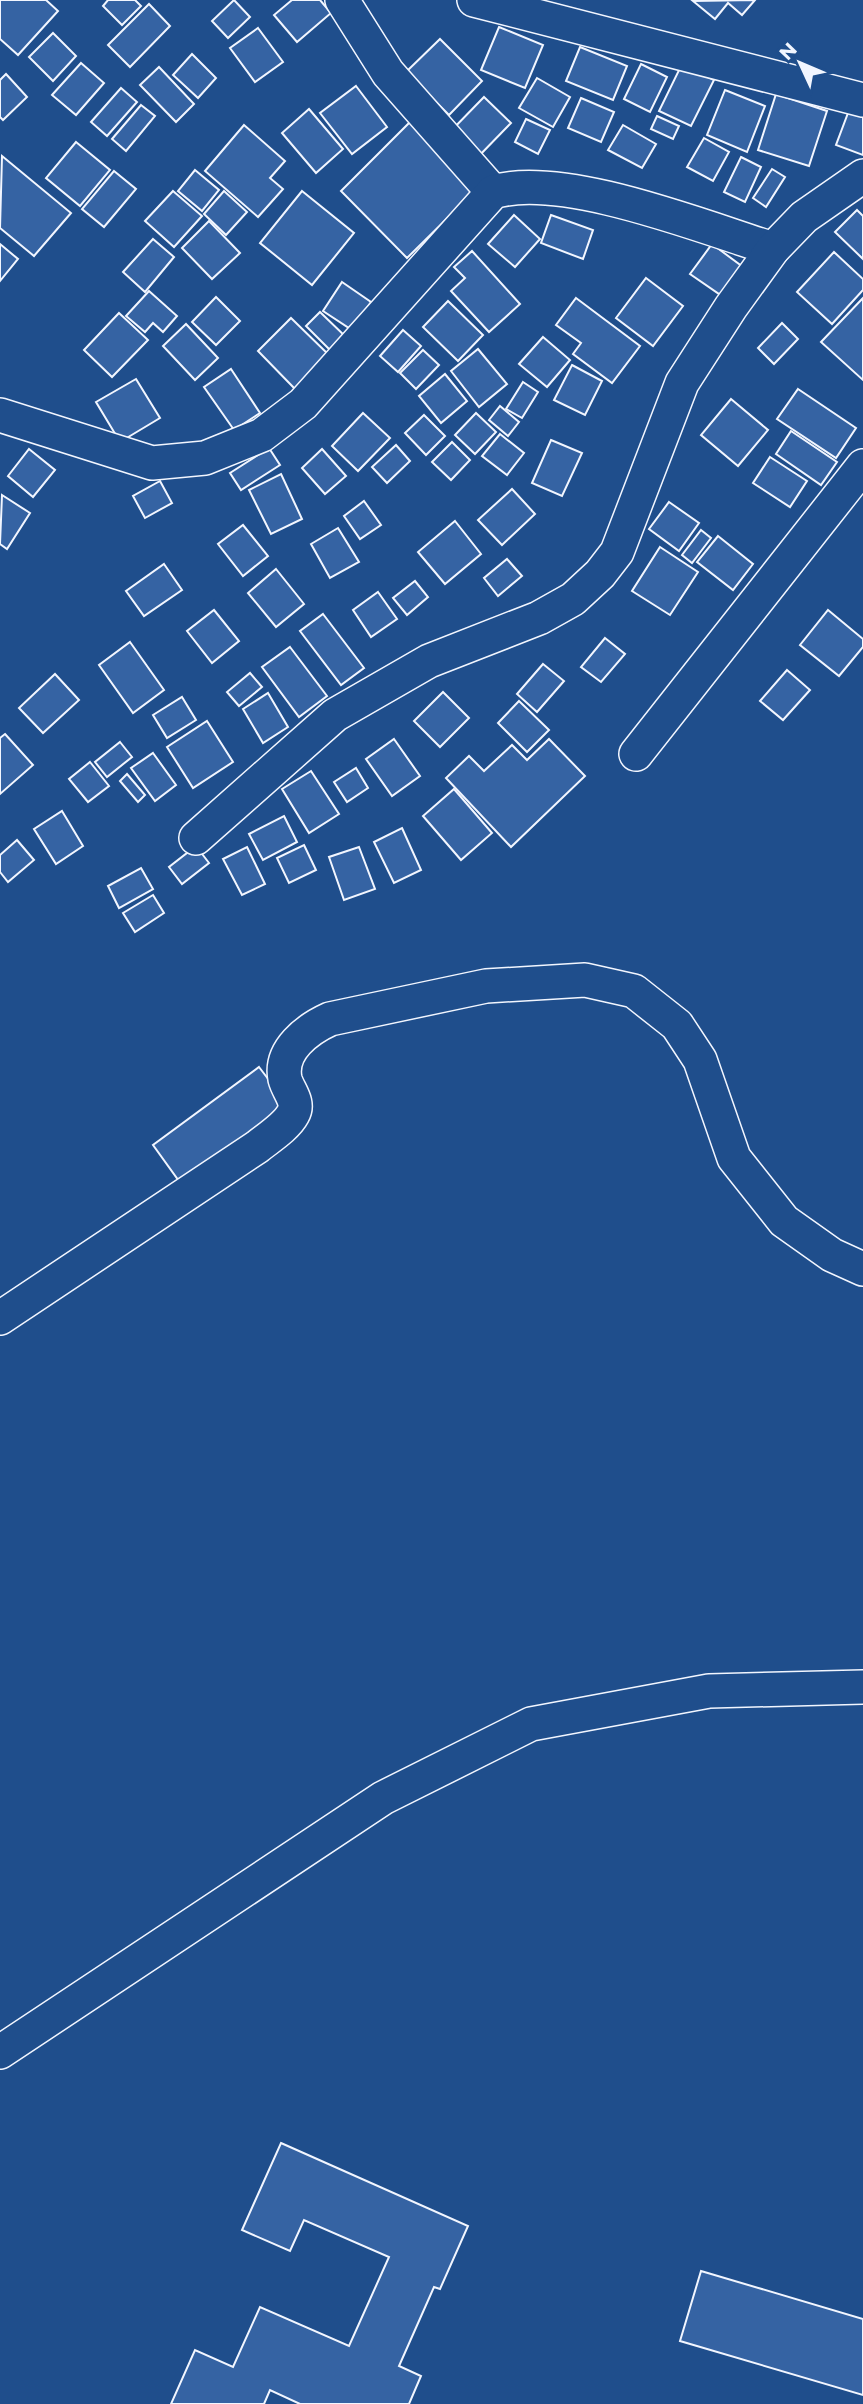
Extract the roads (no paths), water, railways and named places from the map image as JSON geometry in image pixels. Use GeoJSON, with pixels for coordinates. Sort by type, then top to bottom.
{"type":"FeatureCollection","features":[{"type":"Feature","properties":{"kind":"street"},"geometry":{"type":"LineString","coordinates":[[342,0],[388,73],[494,191]]}},
{"type":"Feature","properties":{"kind":"street"},"geometry":{"type":"LineString","coordinates":[[474,0],[863,100]]}},
{"type":"Feature","properties":{"kind":"street"},"geometry":{"type":"LineString","coordinates":[[197,838],[335,715],[429,661],[539,618],[573,598],[600,574],[617,552],[682,383],[731,307],[773,249],[804,217],[863,176]]}},
{"type":"Feature","properties":{"kind":"street"},"geometry":{"type":"LineString","coordinates":[[0,415],[152,463],[205,458],[262,435],[303,404],[494,191],[530,187],[588,192],[773,249]]}},
{"type":"Feature","properties":{"kind":"street"},"geometry":{"type":"LineString","coordinates":[[636,754],[863,466]]}},
{"type":"Feature","properties":{"kind":"street"},"geometry":{"type":"LineString","coordinates":[[0,1318],[257,1147],[283,1125],[293,1115],[296,1105],[285,1077],[289,1052],[309,1029],[330,1019],[486,986],[585,980],[634,991],[677,1025],[700,1060],[734,1158],[784,1221],[832,1255],[863,1269]]}},
{"type":"Feature","properties":{"kind":"street"},"geometry":{"type":"LineString","coordinates":[[0,2052],[383,1798],[531,1724],[709,1691],[863,1686]]}}]}
